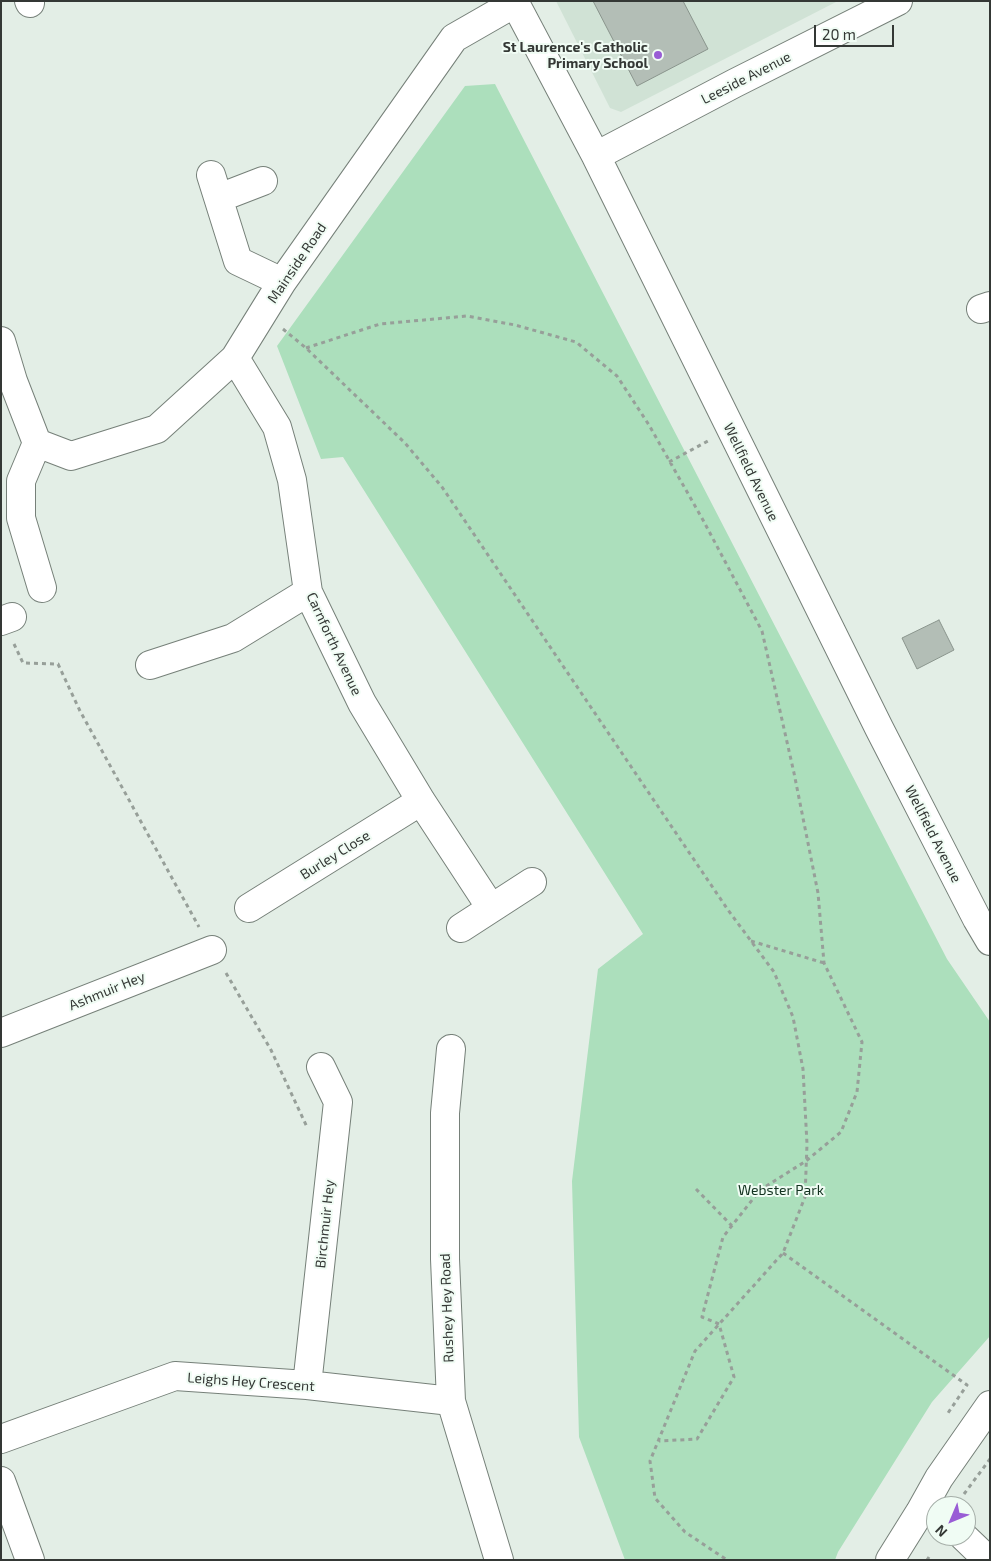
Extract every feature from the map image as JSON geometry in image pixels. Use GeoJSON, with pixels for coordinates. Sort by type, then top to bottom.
{"type":"FeatureCollection","features":[{"type":"Feature","properties":{"kind":"street","name":"Leeside Avenue"},"geometry":{"type":"LineString","coordinates":[[596,156],[898,1]]}},
{"type":"Feature","properties":{"kind":"street","name":"Wellfield Avenue"},"geometry":{"type":"LineString","coordinates":[[514,2],[596,156],[874,719],[985,924]]}},
{"type":"Feature","properties":{"kind":"street","name":"Mainside Road"},"geometry":{"type":"LineString","coordinates":[[37,444],[71,456],[157,429],[235,358],[282,282],[454,38],[514,2]]}},
{"type":"Feature","properties":{"kind":"street"},"geometry":{"type":"LineString","coordinates":[[263,181],[215,186],[238,261],[282,282]]}},
{"type":"Feature","properties":{"kind":"street"},"geometry":{"type":"LineString","coordinates":[[1,341],[7,383],[37,444],[21,481],[22,518],[42,588]]}},
{"type":"Feature","properties":{"kind":"street","name":"Carnforth Avenue"},"geometry":{"type":"LineString","coordinates":[[235,358],[277,427],[292,480],[308,592],[362,703],[421,801],[491,908]]}},
{"type":"Feature","properties":{"kind":"street"},"geometry":{"type":"LineString","coordinates":[[150,665],[233,638],[308,592]]}},
{"type":"Feature","properties":{"kind":"street","name":"Burley Close"},"geometry":{"type":"LineString","coordinates":[[249,908],[421,801]]}},
{"type":"Feature","properties":{"kind":"street"},"geometry":{"type":"LineString","coordinates":[[461,928],[532,882]]}},
{"type":"Feature","properties":{"kind":"street","name":"Ashmuir Hey"},"geometry":{"type":"LineString","coordinates":[[1,1033],[212,950]]}},
{"type":"Feature","properties":{"kind":"street","name":"Rushey Hey Road"},"geometry":{"type":"LineString","coordinates":[[451,1049],[444,1113],[445,1259],[452,1401],[499,1560]]}},
{"type":"Feature","properties":{"kind":"street","name":"Birchmuir Hey"},"geometry":{"type":"LineString","coordinates":[[307,1385],[338,1102],[321,1067]]}},
{"type":"Feature","properties":{"kind":"street","name":"Leighs Hey Crescent"},"geometry":{"type":"LineString","coordinates":[[1,1439],[175,1376],[307,1385],[452,1401]]}},
{"type":"Feature","properties":{"kind":"street"},"geometry":{"type":"LineString","coordinates":[[934,1496],[939,1478],[990,1405]]}},
{"type":"Feature","properties":{"kind":"street"},"geometry":{"type":"LineString","coordinates":[[1,1481],[30,1560]]}},
{"type":"Feature","properties":{"kind":"street"},"geometry":{"type":"LineString","coordinates":[[890,1560],[926,1518]]}},
{"type":"Feature","properties":{"kind":"street"},"geometry":{"type":"LineString","coordinates":[[973,1546],[988,1560]]}},
{"type":"Feature","properties":{"kind":"path"},"geometry":{"type":"LineString","coordinates":[[263,313],[306,348],[405,444],[442,487],[728,910],[774,972],[793,1017],[803,1069],[807,1144],[804,1197],[783,1253],[696,1351],[650,1460],[656,1498],[685,1532],[727,1560]]}},
{"type":"Feature","properties":{"kind":"path"},"geometry":{"type":"LineString","coordinates":[[306,348],[380,324],[467,316],[515,324],[576,342],[617,376],[649,425],[703,520],[762,631],[794,773],[818,893],[824,963],[862,1042],[857,1092],[841,1132],[806,1161],[760,1190],[723,1237],[702,1317],[719,1324]]}},
{"type":"Feature","properties":{"kind":"path"},"geometry":{"type":"LineString","coordinates":[[669,462],[730,429]]}},
{"type":"Feature","properties":{"kind":"path"},"geometry":{"type":"LineString","coordinates":[[5,620],[23,663],[58,664],[80,711],[212,950],[271,1050],[310,1135]]}},
{"type":"Feature","properties":{"kind":"path"},"geometry":{"type":"LineString","coordinates":[[751,941],[824,963]]}},
{"type":"Feature","properties":{"kind":"path"},"geometry":{"type":"LineString","coordinates":[[696,1189],[732,1226]]}},
{"type":"Feature","properties":{"kind":"path"},"geometry":{"type":"LineString","coordinates":[[783,1253],[967,1385],[948,1413]]}},
{"type":"Feature","properties":{"kind":"path"},"geometry":{"type":"LineString","coordinates":[[659,1441],[697,1439],[734,1377],[719,1324]]}},
{"type":"Feature","properties":{"kind":"path"},"geometry":{"type":"LineString","coordinates":[[964,1494],[990,1459]]}},
{"type":"Feature","properties":{"kind":"shaded area","name":"St Laurence's Catholic Primary School"},"geometry":{"type":"Polygon","coordinates":[[[556,1],[838,1],[621,112],[610,108],[556,1]]]}},
{"type":"Feature","properties":{"kind":"green space","name":"Webster Park"},"geometry":{"type":"Polygon","coordinates":[[[495,84],[947,959],[990,1022],[990,1336],[932,1402],[838,1552],[835,1560],[625,1560],[579,1437],[572,1181],[598,969],[643,934],[343,457],[321,459],[277,346],[465,86],[495,84]]]}},
{"type":"Feature","properties":{"kind":"building"},"geometry":{"type":"Polygon","coordinates":[[[593,1],[683,1],[708,49],[637,86],[593,1]]]}},
{"type":"Feature","properties":{"kind":"building"},"geometry":{"type":"Polygon","coordinates":[[[939,620],[954,650],[917,669],[902,638],[939,620]]]}},
{"type":"Feature","properties":{"kind":"place","name":"St Laurence's Catholic Primary School"},"geometry":{"type":"Point","coordinates":[658,55]}}]}
